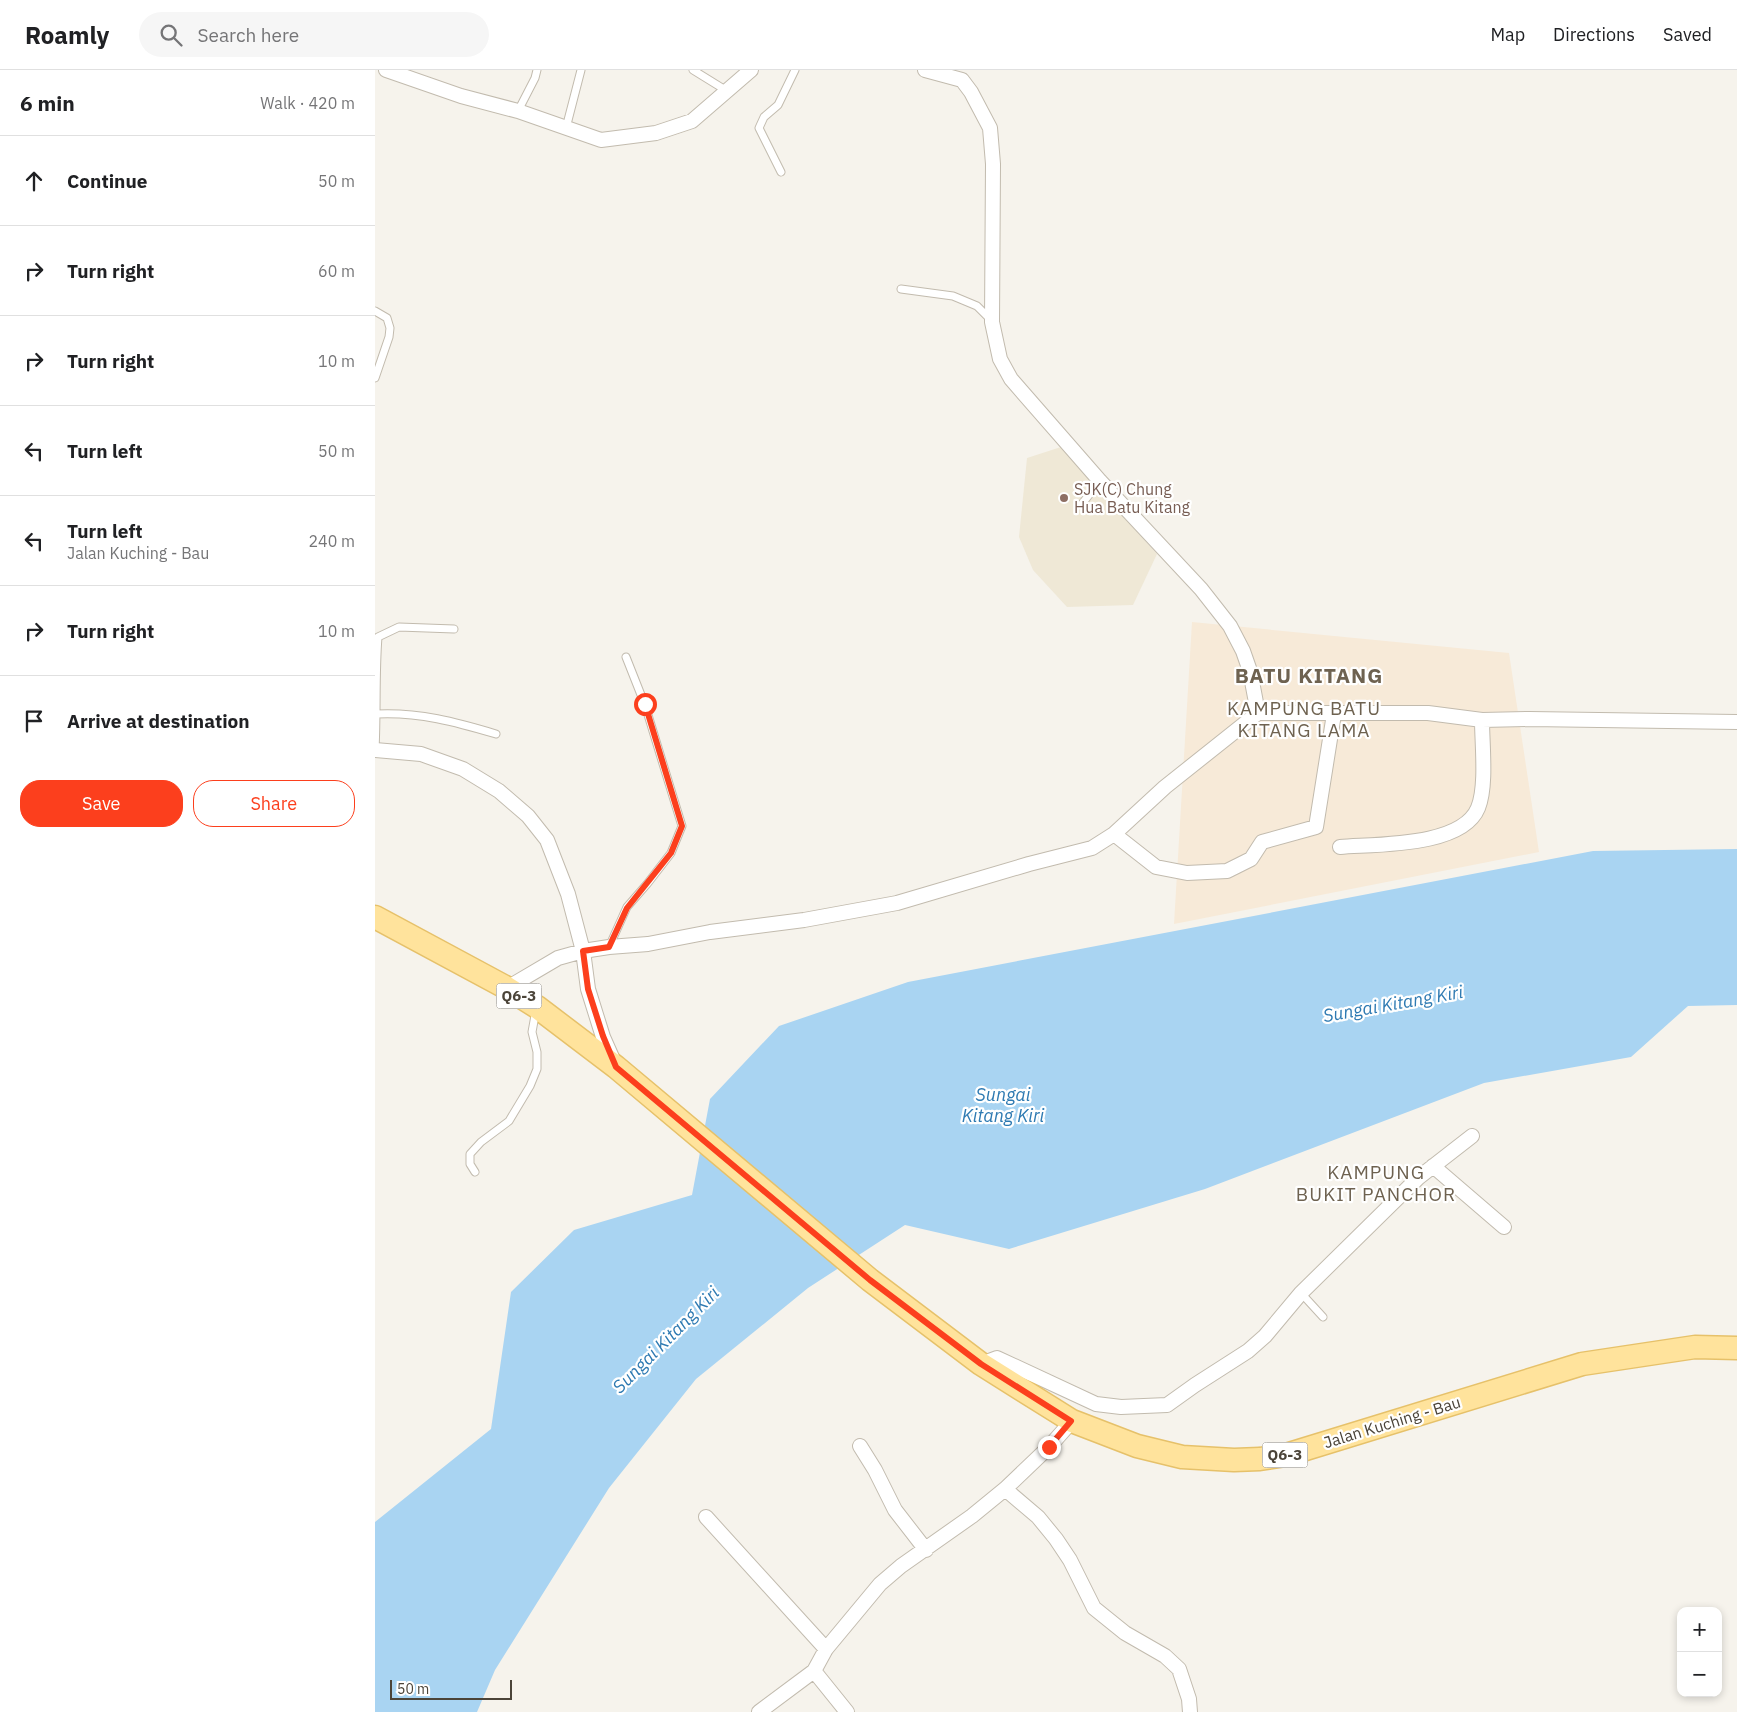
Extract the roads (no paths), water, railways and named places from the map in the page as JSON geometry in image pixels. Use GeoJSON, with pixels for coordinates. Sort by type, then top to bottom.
{"type":"FeatureCollection","features":[{"type":"Feature","properties":{"kind":"main road","name":"Jalan Kuching - Bau"},"geometry":{"type":"LineString","coordinates":[[375,917],[507,988],[537,1007],[616,1067],[870,1280],[981,1364],[1071,1421],[1137,1446],[1182,1457],[1260,1460],[1286,1454],[1582,1364],[1695,1347],[1737,1348]]}},
{"type":"Feature","properties":{"kind":"street"},"geometry":{"type":"LineString","coordinates":[[386,70],[461,96],[518,111],[601,140],[656,133],[692,121],[751,70]]}},
{"type":"Feature","properties":{"kind":"street"},"geometry":{"type":"LineString","coordinates":[[925,70],[965,75],[990,128],[993,164],[993,322],[1000,359],[1011,379],[1100,481],[1201,589],[1230,626],[1243,651],[1250,671],[1258,713]]}},
{"type":"Feature","properties":{"kind":"street"},"geometry":{"type":"LineString","coordinates":[[507,988],[558,958],[583,951],[648,944],[710,932],[803,920],[897,904],[1029,864],[1092,848],[1114,834],[1165,787],[1258,713],[1427,713],[1481,720],[1737,722]]}},
{"type":"Feature","properties":{"kind":"street"},"geometry":{"type":"LineString","coordinates":[[1114,834],[1156,867],[1187,873],[1227,871],[1251,859],[1262,842],[1316,827],[1334,714]]}},
{"type":"Feature","properties":{"kind":"street"},"geometry":{"type":"LineString","coordinates":[[1339,848],[1425,840],[1448,834],[1468,823],[1478,809],[1483,792],[1481,720]]}},
{"type":"Feature","properties":{"kind":"street"},"geometry":{"type":"LineString","coordinates":[[375,750],[421,754],[463,769],[499,790],[528,816],[547,840],[568,894],[583,951],[588,989],[603,1036],[616,1067]]}},
{"type":"Feature","properties":{"kind":"street"},"geometry":{"type":"LineString","coordinates":[[981,1364],[997,1358],[1096,1404],[1121,1408],[1167,1405],[1248,1352],[1265,1336],[1301,1293],[1418,1178],[1472,1136]]}},
{"type":"Feature","properties":{"kind":"street"},"geometry":{"type":"LineString","coordinates":[[1433,1166],[1504,1227]]}},
{"type":"Feature","properties":{"kind":"street"},"geometry":{"type":"LineString","coordinates":[[759,1712],[814,1671],[826,1649],[880,1584],[901,1566],[972,1516],[1005,1489],[1049,1447],[1071,1421]]}},
{"type":"Feature","properties":{"kind":"street"},"geometry":{"type":"LineString","coordinates":[[860,1446],[875,1470],[895,1510],[926,1550]]}},
{"type":"Feature","properties":{"kind":"street"},"geometry":{"type":"LineString","coordinates":[[1005,1489],[1038,1517],[1056,1539],[1070,1560],[1094,1608],[1125,1633],[1165,1656],[1179,1669],[1189,1699],[1190,1712]]}},
{"type":"Feature","properties":{"kind":"street"},"geometry":{"type":"LineString","coordinates":[[705,1517],[826,1649]]}},
{"type":"Feature","properties":{"kind":"street"},"geometry":{"type":"LineString","coordinates":[[814,1671],[847,1712]]}},
{"type":"Feature","properties":{"kind":"lane"},"geometry":{"type":"LineString","coordinates":[[518,111],[535,78],[537,70]]}},
{"type":"Feature","properties":{"kind":"lane"},"geometry":{"type":"LineString","coordinates":[[566,129],[581,70]]}},
{"type":"Feature","properties":{"kind":"lane"},"geometry":{"type":"LineString","coordinates":[[693,70],[727,92]]}},
{"type":"Feature","properties":{"kind":"lane"},"geometry":{"type":"LineString","coordinates":[[781,172],[759,128],[764,117],[778,105],[795,70]]}},
{"type":"Feature","properties":{"kind":"lane"},"geometry":{"type":"LineString","coordinates":[[901,289],[953,296],[977,306],[993,322]]}},
{"type":"Feature","properties":{"kind":"lane"},"geometry":{"type":"LineString","coordinates":[[375,311],[387,318],[390,328],[389,337],[375,378]]}},
{"type":"Feature","properties":{"kind":"lane"},"geometry":{"type":"LineString","coordinates":[[1081,505],[1100,481]]}},
{"type":"Feature","properties":{"kind":"lane"},"geometry":{"type":"LineString","coordinates":[[375,750],[377,714],[375,665],[378,637],[399,627],[454,629]]}},
{"type":"Feature","properties":{"kind":"lane"},"geometry":{"type":"LineString","coordinates":[[609,947],[627,908],[671,853],[682,826],[645,704],[626,657]]}},
{"type":"Feature","properties":{"kind":"lane"},"geometry":{"type":"LineString","coordinates":[[377,714],[399,713],[426,716],[449,720],[497,734]]}},
{"type":"Feature","properties":{"kind":"lane"},"geometry":{"type":"LineString","coordinates":[[475,1172],[471,1164],[470,1154],[481,1142],[509,1121],[530,1086],[537,1069],[537,1052],[532,1032],[537,1007]]}},
{"type":"Feature","properties":{"kind":"lane"},"geometry":{"type":"LineString","coordinates":[[1301,1293],[1323,1316]]}},
{"type":"Feature","properties":{"kind":"water","name":"Sungai Kitang Kiri"},"geometry":{"type":"Polygon","coordinates":[[[1737,849],[1737,1005],[1688,1006],[1631,1057],[1484,1083],[1205,1189],[1009,1249],[905,1225],[808,1288],[696,1379],[609,1488],[495,1670],[477,1712],[375,1712],[375,1522],[491,1429],[511,1292],[574,1230],[692,1195],[710,1099],[779,1026],[908,982],[1593,851],[1737,849]]]}},
{"type":"Feature","properties":{"kind":"place","name":"SJK(C) Chung Hua Batu Kitang"},"geometry":{"type":"Point","coordinates":[1064,498]}},
{"type":"Feature","properties":{"kind":"district","name":"BATU KITANG"},"geometry":{"type":"Point","coordinates":[1309,676]}},
{"type":"Feature","properties":{"kind":"district","name":"KAMPUNG BATU KITANG LAMA"},"geometry":{"type":"Point","coordinates":[1304,719]}},
{"type":"Feature","properties":{"kind":"district","name":"KAMPUNG BUKIT PANCHOR"},"geometry":{"type":"Point","coordinates":[1376,1183]}}]}
